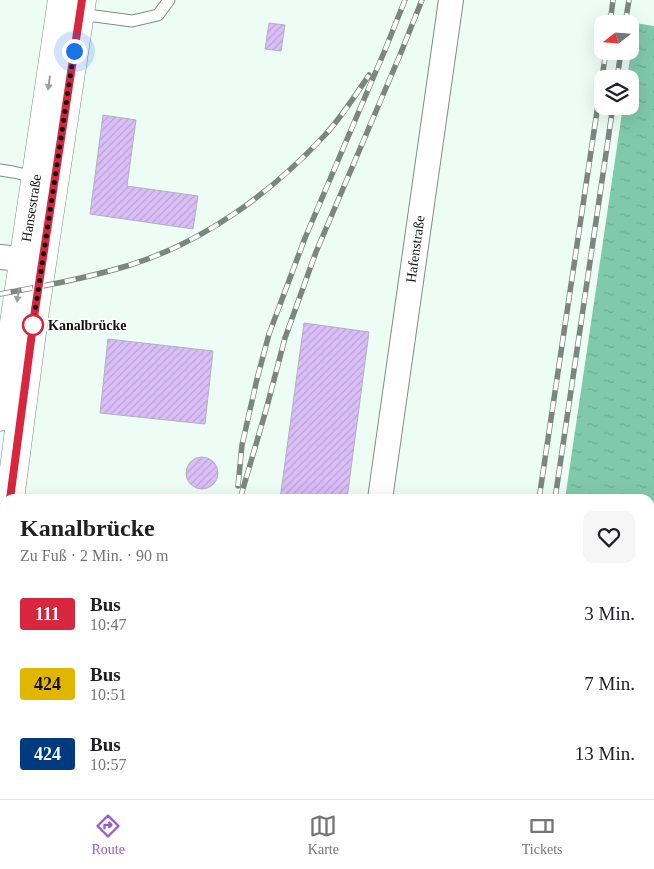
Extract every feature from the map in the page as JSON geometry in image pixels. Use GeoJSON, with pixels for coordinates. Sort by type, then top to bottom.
{"type":"FeatureCollection","features":[{"type":"Feature","properties":{"kind":"main road","name":"Hansestraße"},"geometry":{"type":"LineString","coordinates":[[0,417],[22,260],[45,179],[74,5]]}},
{"type":"Feature","properties":{"kind":"main road","name":"Hansestraße"},"geometry":{"type":"LineString","coordinates":[[9,494],[6,470],[22,260]]}},
{"type":"Feature","properties":{"kind":"street","name":"Hafenstraße"},"geometry":{"type":"LineString","coordinates":[[381,494],[451,0]]}},
{"type":"Feature","properties":{"kind":"lane"},"geometry":{"type":"LineString","coordinates":[[74,5],[132,21],[158,15],[169,0]]}},
{"type":"Feature","properties":{"kind":"lane"},"geometry":{"type":"LineString","coordinates":[[0,170],[45,179]]}},
{"type":"Feature","properties":{"kind":"water"},"geometry":{"type":"Polygon","coordinates":[[[639,24],[654,26],[654,494],[566,494],[622,115],[639,115],[639,70],[628,70],[630,60],[639,60],[639,24]]]}},
{"type":"Feature","properties":{"kind":"building"},"geometry":{"type":"Polygon","coordinates":[[[269,23],[285,25],[281,51],[265,49],[269,23]]]}},
{"type":"Feature","properties":{"kind":"building"},"geometry":{"type":"Polygon","coordinates":[[[103,115],[136,120],[127,186],[198,196],[193,229],[90,214],[103,115]]]}},
{"type":"Feature","properties":{"kind":"building"},"geometry":{"type":"Polygon","coordinates":[[[304,323],[369,332],[348,494],[281,494],[304,323]]]}},
{"type":"Feature","properties":{"kind":"building"},"geometry":{"type":"Polygon","coordinates":[[[108,339],[213,351],[205,424],[100,413],[108,339]]]}},
{"type":"Feature","properties":{"kind":"building"},"geometry":{"type":"Polygon","coordinates":[[[202,457],[214,461],[218,473],[214,485],[202,489],[190,485],[186,473],[190,461],[202,457]]]}},
{"type":"Feature","properties":{"kind":"railway"},"geometry":{"type":"LineString","coordinates":[[238,486],[242,445],[269,334],[305,238],[405,0]]}},
{"type":"Feature","properties":{"kind":"railway"},"geometry":{"type":"LineString","coordinates":[[241,494],[285,338],[316,252],[422,0]]}},
{"type":"Feature","properties":{"kind":"railway"},"geometry":{"type":"LineString","coordinates":[[611,15],[613,0]]}},
{"type":"Feature","properties":{"kind":"railway"},"geometry":{"type":"LineString","coordinates":[[626,15],[629,0]]}},
{"type":"Feature","properties":{"kind":"railway"},"geometry":{"type":"LineString","coordinates":[[540,494],[605,60]]}},
{"type":"Feature","properties":{"kind":"railway"},"geometry":{"type":"LineString","coordinates":[[618,70],[620,60]]}},
{"type":"Feature","properties":{"kind":"railway"},"geometry":{"type":"LineString","coordinates":[[0,294],[114,270],[157,255],[210,229],[259,196],[303,157],[336,122],[369,75]]}},
{"type":"Feature","properties":{"kind":"railway"},"geometry":{"type":"LineString","coordinates":[[556,494],[612,115]]}},
{"type":"Feature","properties":{"kind":"bus line","name":"111"},"geometry":{"type":"LineString","coordinates":[[11,494],[35,310],[82,0]]}},
{"type":"Feature","properties":{"kind":"place","name":"Kanalbrücke"},"geometry":{"type":"Point","coordinates":[33,325]}},
{"type":"Feature","properties":{"kind":"route"},"geometry":{"type":"LineString","coordinates":[[33,325],[74,51]]}}]}
